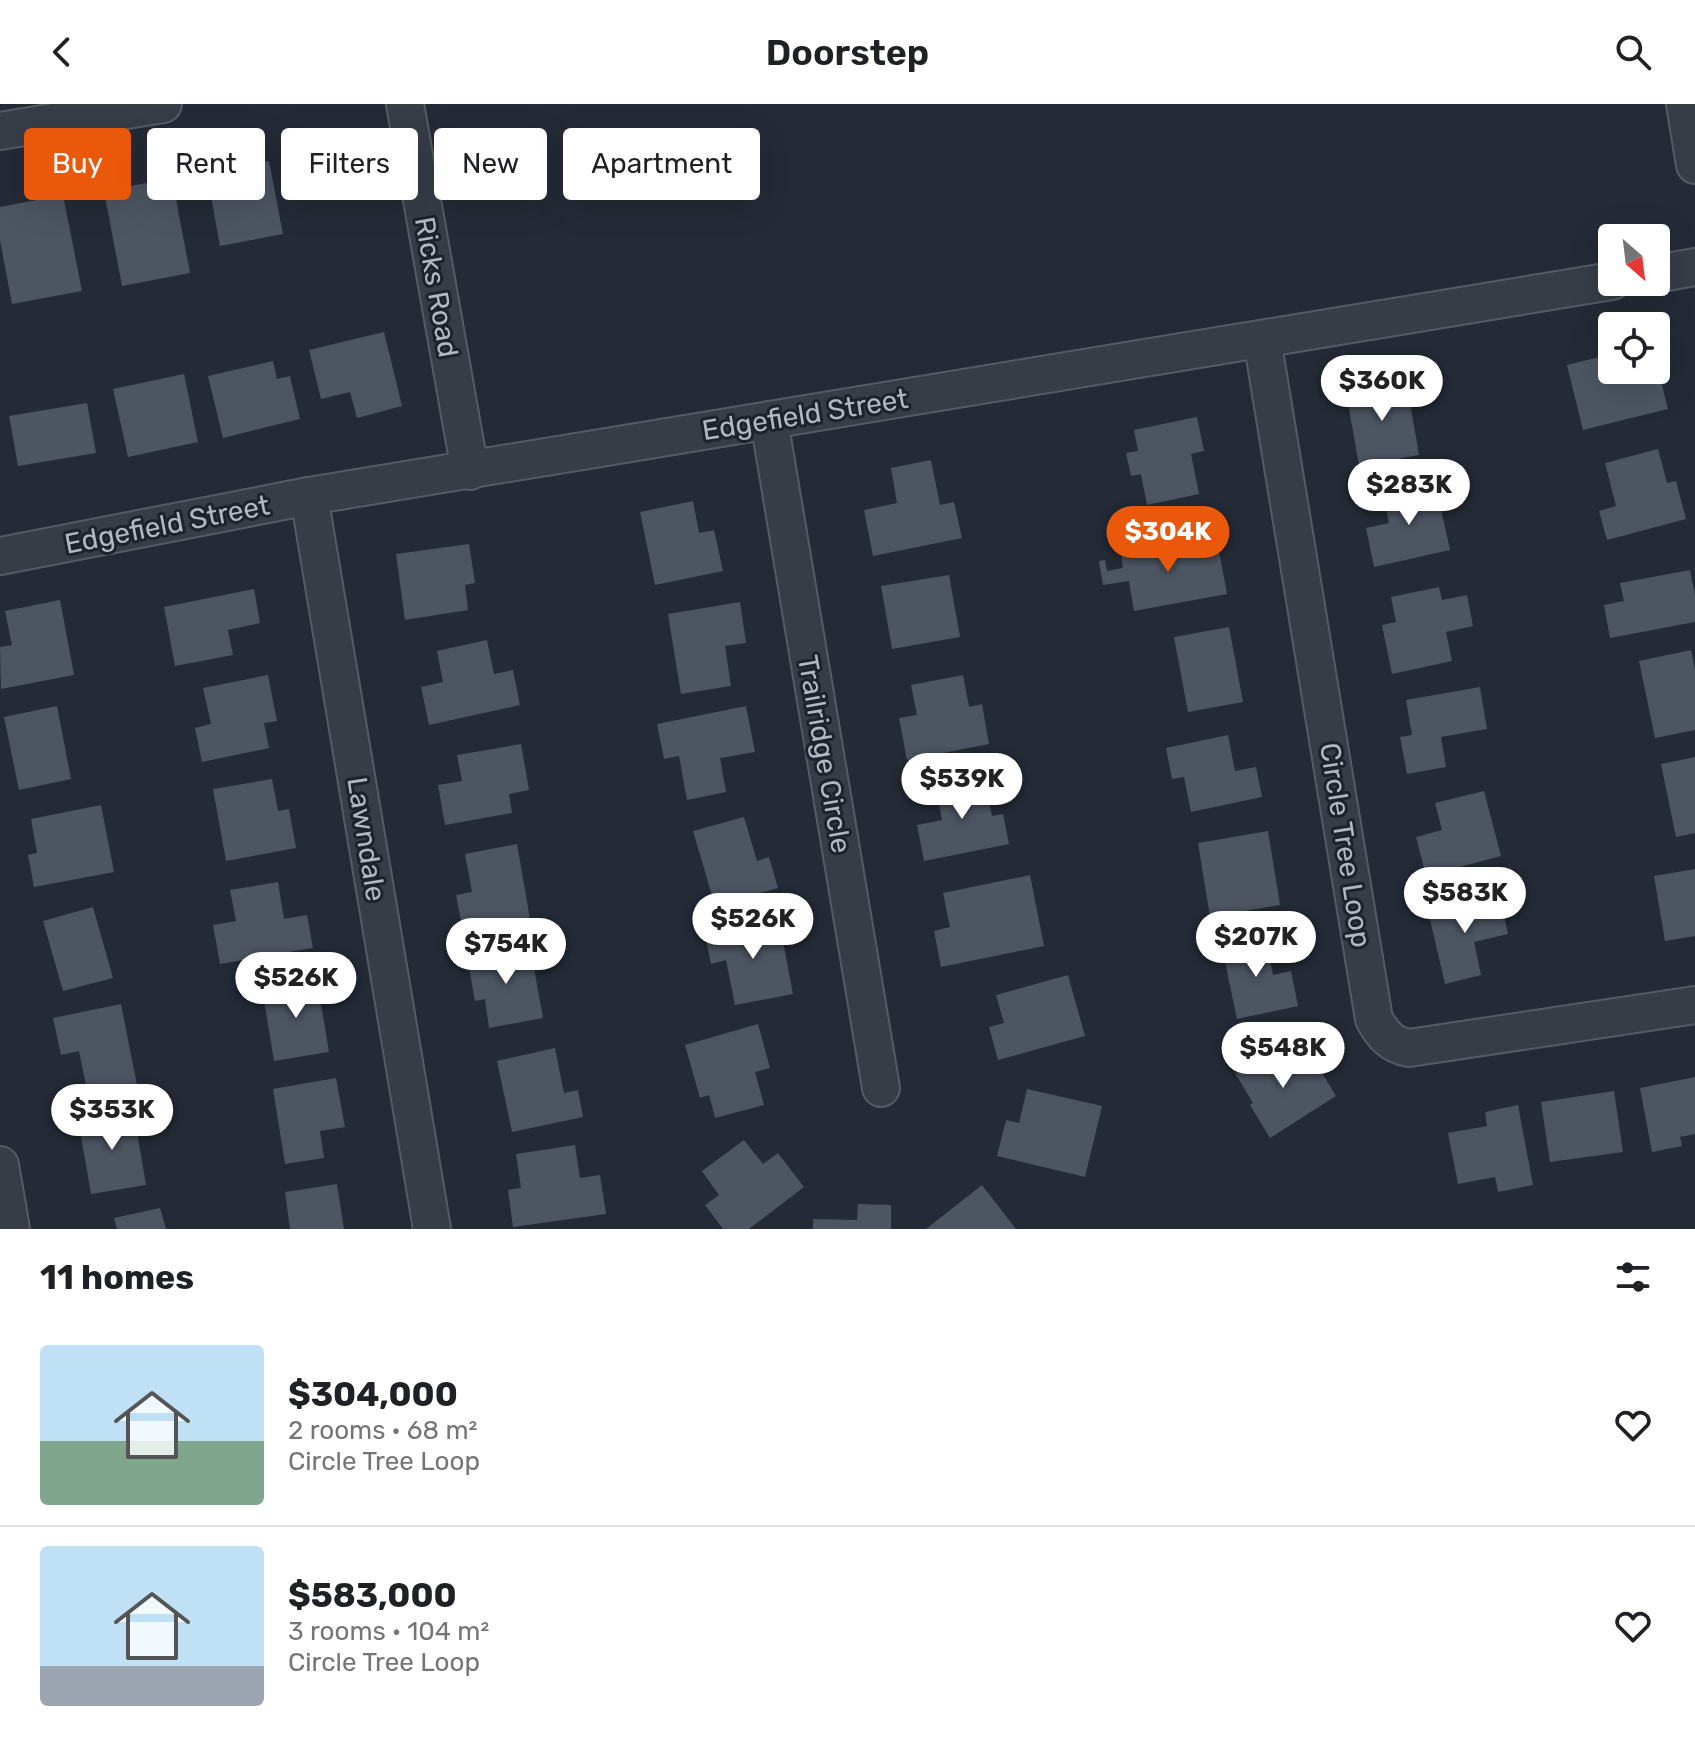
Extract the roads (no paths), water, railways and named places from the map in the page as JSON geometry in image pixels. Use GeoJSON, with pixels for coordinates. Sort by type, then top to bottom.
{"type":"FeatureCollection","features":[{"type":"Feature","properties":{"kind":"street"},"geometry":{"type":"LineString","coordinates":[[0,131],[163,104]]}},
{"type":"Feature","properties":{"kind":"street","name":"Ricks Road"},"geometry":{"type":"LineString","coordinates":[[405,104],[470,471]]}},
{"type":"Feature","properties":{"kind":"street"},"geometry":{"type":"LineString","coordinates":[[1685,104],[1695,165]]}},
{"type":"Feature","properties":{"kind":"street"},"geometry":{"type":"LineString","coordinates":[[1670,271],[1695,267]]}},
{"type":"Feature","properties":{"kind":"street","name":"Edgefield Street"},"geometry":{"type":"LineString","coordinates":[[0,556],[309,496],[1598,283]]}},
{"type":"Feature","properties":{"kind":"street","name":"Circle Tree Loop"},"geometry":{"type":"LineString","coordinates":[[1262,339],[1374,1019],[1383,1035],[1409,1048],[1695,1005]]}},
{"type":"Feature","properties":{"kind":"street","name":"Trailridge Circle"},"geometry":{"type":"LineString","coordinates":[[769,420],[881,1088]]}},
{"type":"Feature","properties":{"kind":"street","name":"Lawndale"},"geometry":{"type":"LineString","coordinates":[[309,496],[432,1229]]}},
{"type":"Feature","properties":{"kind":"street"},"geometry":{"type":"LineString","coordinates":[[0,1165],[11,1229]]}}]}
